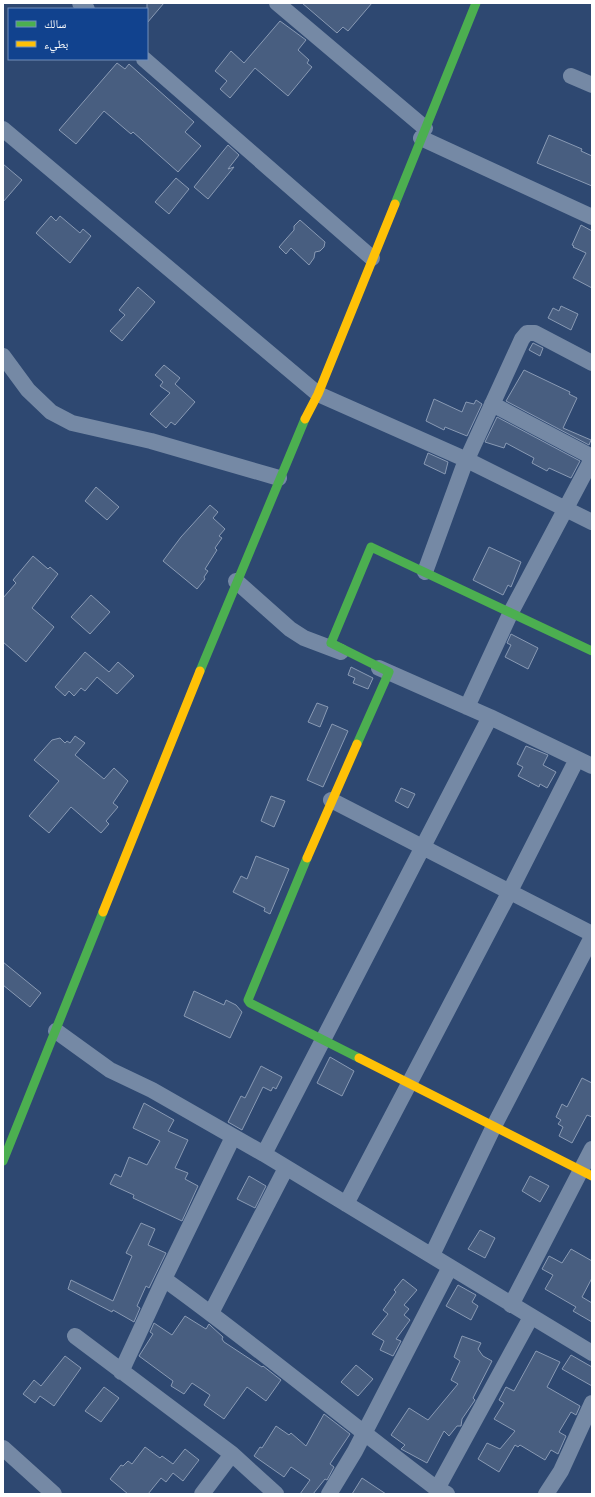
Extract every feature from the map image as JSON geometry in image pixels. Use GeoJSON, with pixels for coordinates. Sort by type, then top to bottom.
{"type":"FeatureCollection","features":[{"type":"Feature","properties":{"kind":"street"},"geometry":{"type":"LineString","coordinates":[[277,3],[423,133],[592,217]]}},
{"type":"Feature","properties":{"kind":"street"},"geometry":{"type":"LineString","coordinates":[[3,1161],[236,581],[298,432],[318,394],[476,3]]}},
{"type":"Feature","properties":{"kind":"street"},"geometry":{"type":"LineString","coordinates":[[145,60],[372,258]]}},
{"type":"Feature","properties":{"kind":"street"},"geometry":{"type":"LineString","coordinates":[[572,76],[592,86]]}},
{"type":"Feature","properties":{"kind":"street"},"geometry":{"type":"LineString","coordinates":[[3,129],[318,394],[467,460],[592,522]]}},
{"type":"Feature","properties":{"kind":"street"},"geometry":{"type":"LineString","coordinates":[[425,572],[467,460],[522,339],[527,333],[535,333],[592,363]]}},
{"type":"Feature","properties":{"kind":"street"},"geometry":{"type":"LineString","coordinates":[[3,356],[28,390],[51,412],[72,423],[151,440],[279,478]]}},
{"type":"Feature","properties":{"kind":"street"},"geometry":{"type":"LineString","coordinates":[[467,707],[511,612],[567,509],[592,458],[492,404]]}},
{"type":"Feature","properties":{"kind":"street"},"geometry":{"type":"LineString","coordinates":[[389,672],[331,643],[371,546],[592,651]]}},
{"type":"Feature","properties":{"kind":"street"},"geometry":{"type":"LineString","coordinates":[[236,581],[290,629],[304,638],[389,672],[490,717],[592,766]]}},
{"type":"Feature","properties":{"kind":"street"},"geometry":{"type":"LineString","coordinates":[[389,672],[331,800],[248,1000],[250,1004],[408,1082],[586,1173]]}},
{"type":"Feature","properties":{"kind":"street"},"geometry":{"type":"LineString","coordinates":[[264,1154],[322,1039],[490,717]]}},
{"type":"Feature","properties":{"kind":"street"},"geometry":{"type":"LineString","coordinates":[[346,1204],[408,1082],[509,893],[577,759]]}},
{"type":"Feature","properties":{"kind":"street"},"geometry":{"type":"LineString","coordinates":[[331,800],[509,893],[592,934]]}},
{"type":"Feature","properties":{"kind":"street"},"geometry":{"type":"LineString","coordinates":[[432,1255],[494,1126],[592,937]]}},
{"type":"Feature","properties":{"kind":"street"},"geometry":{"type":"LineString","coordinates":[[56,1031],[110,1070],[152,1090],[264,1154],[592,1353]]}},
{"type":"Feature","properties":{"kind":"street"},"geometry":{"type":"LineString","coordinates":[[121,1372],[233,1137]]}},
{"type":"Feature","properties":{"kind":"street"},"geometry":{"type":"LineString","coordinates":[[511,1305],[586,1173],[592,1149]]}},
{"type":"Feature","properties":{"kind":"street"},"geometry":{"type":"LineString","coordinates":[[211,1313],[286,1168]]}},
{"type":"Feature","properties":{"kind":"street"},"geometry":{"type":"LineString","coordinates":[[328,1494],[363,1434],[450,1267]]}},
{"type":"Feature","properties":{"kind":"street"},"geometry":{"type":"LineString","coordinates":[[164,1279],[211,1313],[363,1434],[442,1492],[531,1317]]}},
{"type":"Feature","properties":{"kind":"street"},"geometry":{"type":"LineString","coordinates":[[75,1336],[232,1454],[276,1494]]}},
{"type":"Feature","properties":{"kind":"street"},"geometry":{"type":"LineString","coordinates":[[546,1494],[561,1471],[592,1403]]}},
{"type":"Feature","properties":{"kind":"street"},"geometry":{"type":"LineString","coordinates":[[3,1448],[54,1494]]}},
{"type":"Feature","properties":{"kind":"street"},"geometry":{"type":"LineString","coordinates":[[202,1494],[232,1454]]}},
{"type":"Feature","properties":{"kind":"building"},"geometry":{"type":"Polygon","coordinates":[[[147,3],[164,3],[148,22],[147,3]]]}},
{"type":"Feature","properties":{"kind":"building"},"geometry":{"type":"Polygon","coordinates":[[[302,3],[372,3],[348,31],[343,27],[337,33],[302,3]]]}},
{"type":"Feature","properties":{"kind":"building"},"geometry":{"type":"Polygon","coordinates":[[[280,21],[306,40],[298,50],[309,60],[307,63],[312,67],[288,96],[255,68],[230,98],[220,89],[227,81],[215,71],[231,51],[244,63],[280,21]]]}},
{"type":"Feature","properties":{"kind":"building"},"geometry":{"type":"Polygon","coordinates":[[[117,63],[125,69],[129,64],[194,122],[185,132],[201,146],[178,172],[133,132],[131,134],[104,111],[76,144],[59,130],[117,63]]]}},
{"type":"Feature","properties":{"kind":"building"},"geometry":{"type":"Polygon","coordinates":[[[549,135],[582,149],[581,151],[592,156],[592,186],[537,163],[549,135]]]}},
{"type":"Feature","properties":{"kind":"building"},"geometry":{"type":"Polygon","coordinates":[[[228,145],[239,155],[228,169],[234,167],[208,199],[194,187],[228,145]]]}},
{"type":"Feature","properties":{"kind":"building"},"geometry":{"type":"Polygon","coordinates":[[[3,164],[22,180],[3,202],[3,164]]]}},
{"type":"Feature","properties":{"kind":"building"},"geometry":{"type":"Polygon","coordinates":[[[176,178],[189,189],[169,214],[155,202],[176,178]]]}},
{"type":"Feature","properties":{"kind":"building"},"geometry":{"type":"Polygon","coordinates":[[[51,216],[56,221],[60,216],[80,233],[83,229],[91,236],[70,263],[36,233],[51,216]]]}},
{"type":"Feature","properties":{"kind":"building"},"geometry":{"type":"Polygon","coordinates":[[[300,220],[325,242],[324,247],[320,251],[315,252],[314,258],[309,265],[291,248],[286,254],[279,247],[294,230],[294,226],[300,220]]]}},
{"type":"Feature","properties":{"kind":"building"},"geometry":{"type":"Polygon","coordinates":[[[581,225],[592,231],[592,288],[573,278],[586,253],[573,247],[574,246],[572,245],[581,225]]]}},
{"type":"Feature","properties":{"kind":"building"},"geometry":{"type":"Polygon","coordinates":[[[138,287],[155,302],[122,341],[110,331],[125,315],[119,310],[138,287]]]}},
{"type":"Feature","properties":{"kind":"building"},"geometry":{"type":"Polygon","coordinates":[[[561,306],[578,314],[571,330],[548,318],[553,308],[559,311],[561,306]]]}},
{"type":"Feature","properties":{"kind":"building"},"geometry":{"type":"Polygon","coordinates":[[[533,343],[543,348],[540,356],[529,350],[533,343]]]}},
{"type":"Feature","properties":{"kind":"building"},"geometry":{"type":"Polygon","coordinates":[[[164,365],[180,378],[175,384],[195,402],[175,425],[171,422],[166,428],[150,414],[170,393],[160,386],[163,382],[155,375],[164,365]]]}},
{"type":"Feature","properties":{"kind":"building"},"geometry":{"type":"Polygon","coordinates":[[[524,370],[570,392],[569,394],[577,398],[563,428],[591,440],[589,445],[506,401],[524,370]]]}},
{"type":"Feature","properties":{"kind":"building"},"geometry":{"type":"Polygon","coordinates":[[[434,399],[462,412],[466,402],[474,404],[476,400],[482,404],[467,436],[445,427],[444,430],[426,421],[434,399]]]}},
{"type":"Feature","properties":{"kind":"building"},"geometry":{"type":"Polygon","coordinates":[[[497,417],[580,461],[571,478],[549,468],[547,471],[532,463],[534,458],[506,443],[504,448],[485,442],[497,417]]]}},
{"type":"Feature","properties":{"kind":"building"},"geometry":{"type":"Polygon","coordinates":[[[428,453],[448,462],[445,474],[424,464],[428,453]]]}},
{"type":"Feature","properties":{"kind":"building"},"geometry":{"type":"Polygon","coordinates":[[[96,487],[119,507],[107,520],[85,501],[96,487]]]}},
{"type":"Feature","properties":{"kind":"building"},"geometry":{"type":"Polygon","coordinates":[[[210,505],[218,512],[213,518],[225,529],[219,536],[222,538],[215,548],[217,550],[205,569],[208,571],[204,577],[205,579],[197,589],[163,561],[181,537],[210,505]]]}},
{"type":"Feature","properties":{"kind":"building"},"geometry":{"type":"Polygon","coordinates":[[[489,547],[521,562],[511,587],[508,585],[503,595],[473,580],[489,547]]]}},
{"type":"Feature","properties":{"kind":"building"},"geometry":{"type":"Polygon","coordinates":[[[33,556],[48,569],[50,567],[58,574],[32,608],[54,627],[26,662],[3,642],[3,598],[16,583],[13,580],[33,556]]]}},
{"type":"Feature","properties":{"kind":"building"},"geometry":{"type":"Polygon","coordinates":[[[91,595],[110,612],[90,634],[71,617],[91,595]]]}},
{"type":"Feature","properties":{"kind":"building"},"geometry":{"type":"Polygon","coordinates":[[[511,634],[538,648],[528,669],[505,657],[511,645],[507,643],[511,634]]]}},
{"type":"Feature","properties":{"kind":"building"},"geometry":{"type":"Polygon","coordinates":[[[85,652],[109,672],[118,662],[134,676],[117,694],[97,677],[85,691],[81,688],[74,696],[69,691],[65,696],[55,687],[85,652]]]}},
{"type":"Feature","properties":{"kind":"building"},"geometry":{"type":"Polygon","coordinates":[[[351,667],[373,678],[368,689],[353,683],[355,678],[348,675],[351,667]]]}},
{"type":"Feature","properties":{"kind":"building"},"geometry":{"type":"Polygon","coordinates":[[[317,703],[328,707],[320,727],[308,722],[317,703]]]}},
{"type":"Feature","properties":{"kind":"building"},"geometry":{"type":"Polygon","coordinates":[[[332,724],[348,731],[323,787],[307,780],[332,724]]]}},
{"type":"Feature","properties":{"kind":"building"},"geometry":{"type":"Polygon","coordinates":[[[75,736],[85,743],[75,755],[104,779],[114,768],[128,781],[113,803],[118,807],[106,821],[109,824],[101,833],[71,807],[49,833],[29,816],[59,781],[34,760],[52,740],[60,738],[65,743],[67,741],[70,743],[75,736]]]}},
{"type":"Feature","properties":{"kind":"building"},"geometry":{"type":"Polygon","coordinates":[[[526,746],[548,755],[543,765],[556,772],[547,788],[540,784],[539,787],[518,776],[523,767],[517,764],[526,746]]]}},
{"type":"Feature","properties":{"kind":"building"},"geometry":{"type":"Polygon","coordinates":[[[401,788],[415,794],[408,808],[395,801],[401,788]]]}},
{"type":"Feature","properties":{"kind":"building"},"geometry":{"type":"Polygon","coordinates":[[[271,796],[285,801],[274,827],[261,821],[271,796]]]}},
{"type":"Feature","properties":{"kind":"building"},"geometry":{"type":"Polygon","coordinates":[[[256,856],[289,869],[270,914],[264,911],[265,908],[233,892],[241,876],[247,879],[256,856]]]}},
{"type":"Feature","properties":{"kind":"building"},"geometry":{"type":"Polygon","coordinates":[[[3,962],[41,993],[30,1007],[3,985],[3,962]]]}},
{"type":"Feature","properties":{"kind":"building"},"geometry":{"type":"Polygon","coordinates":[[[194,991],[224,1005],[226,1000],[236,1005],[242,1012],[230,1038],[184,1016],[194,991]]]}},
{"type":"Feature","properties":{"kind":"building"},"geometry":{"type":"Polygon","coordinates":[[[330,1057],[354,1071],[342,1096],[317,1083],[330,1057]]]}},
{"type":"Feature","properties":{"kind":"building"},"geometry":{"type":"Polygon","coordinates":[[[261,1066],[282,1077],[276,1089],[273,1087],[271,1091],[263,1087],[242,1130],[228,1122],[241,1096],[245,1098],[261,1066]]]}},
{"type":"Feature","properties":{"kind":"building"},"geometry":{"type":"Polygon","coordinates":[[[582,1078],[592,1083],[592,1117],[587,1115],[572,1143],[559,1136],[563,1127],[558,1124],[561,1120],[556,1117],[562,1104],[567,1107],[582,1078]]]}},
{"type":"Feature","properties":{"kind":"building"},"geometry":{"type":"Polygon","coordinates":[[[144,1103],[174,1120],[168,1131],[188,1140],[175,1168],[188,1173],[185,1179],[198,1186],[182,1221],[133,1198],[134,1195],[110,1184],[115,1174],[121,1177],[129,1157],[147,1165],[160,1141],[133,1128],[144,1103]]]}},
{"type":"Feature","properties":{"kind":"building"},"geometry":{"type":"Polygon","coordinates":[[[249,1176],[266,1186],[255,1208],[237,1199],[249,1176]]]}},
{"type":"Feature","properties":{"kind":"building"},"geometry":{"type":"Polygon","coordinates":[[[530,1176],[549,1186],[540,1202],[522,1191],[530,1176]]]}},
{"type":"Feature","properties":{"kind":"building"},"geometry":{"type":"Polygon","coordinates":[[[141,1223],[155,1229],[148,1245],[166,1253],[149,1288],[146,1286],[137,1306],[140,1308],[134,1322],[113,1310],[112,1312],[68,1289],[71,1280],[113,1301],[132,1256],[126,1253],[141,1223]]]}},
{"type":"Feature","properties":{"kind":"building"},"geometry":{"type":"Polygon","coordinates":[[[480,1230],[495,1238],[485,1258],[468,1249],[480,1230]]]}},
{"type":"Feature","properties":{"kind":"building"},"geometry":{"type":"Polygon","coordinates":[[[571,1249],[592,1261],[592,1278],[582,1297],[592,1303],[592,1322],[573,1311],[576,1307],[545,1289],[553,1275],[542,1269],[549,1256],[562,1263],[571,1249]]]}},
{"type":"Feature","properties":{"kind":"building"},"geometry":{"type":"Polygon","coordinates":[[[403,1279],[417,1290],[404,1305],[409,1309],[404,1315],[410,1320],[396,1339],[401,1341],[393,1356],[380,1350],[384,1341],[372,1334],[388,1314],[383,1310],[396,1292],[394,1290],[403,1279]]]}},
{"type":"Feature","properties":{"kind":"building"},"geometry":{"type":"Polygon","coordinates":[[[458,1285],[476,1295],[472,1302],[478,1306],[471,1320],[446,1306],[458,1285]]]}},
{"type":"Feature","properties":{"kind":"building"},"geometry":{"type":"Polygon","coordinates":[[[185,1316],[206,1329],[209,1324],[223,1337],[222,1339],[224,1342],[262,1367],[263,1366],[281,1380],[266,1401],[247,1387],[224,1419],[204,1405],[210,1395],[192,1383],[184,1394],[171,1386],[173,1381],[139,1356],[153,1334],[150,1332],[154,1323],[172,1335],[185,1316]]]}},
{"type":"Feature","properties":{"kind":"building"},"geometry":{"type":"Polygon","coordinates":[[[462,1336],[481,1343],[478,1349],[483,1356],[492,1361],[473,1398],[475,1400],[462,1419],[461,1426],[457,1426],[449,1436],[444,1431],[427,1463],[401,1449],[405,1445],[391,1435],[409,1408],[428,1420],[458,1384],[451,1380],[460,1361],[454,1357],[462,1336]]]}},
{"type":"Feature","properties":{"kind":"building"},"geometry":{"type":"Polygon","coordinates":[[[536,1351],[560,1362],[547,1387],[580,1406],[576,1415],[571,1412],[559,1432],[566,1436],[558,1454],[551,1450],[545,1460],[520,1445],[518,1447],[515,1445],[499,1472],[478,1459],[487,1443],[500,1449],[515,1431],[494,1419],[504,1403],[499,1400],[506,1387],[514,1391],[536,1351]]]}},
{"type":"Feature","properties":{"kind":"building"},"geometry":{"type":"Polygon","coordinates":[[[571,1355],[592,1367],[592,1386],[562,1369],[571,1355]]]}},
{"type":"Feature","properties":{"kind":"building"},"geometry":{"type":"Polygon","coordinates":[[[65,1356],[81,1368],[54,1406],[40,1396],[35,1403],[23,1394],[34,1380],[41,1386],[65,1356]]]}},
{"type":"Feature","properties":{"kind":"building"},"geometry":{"type":"Polygon","coordinates":[[[356,1365],[373,1379],[358,1396],[341,1382],[356,1365]]]}},
{"type":"Feature","properties":{"kind":"building"},"geometry":{"type":"Polygon","coordinates":[[[104,1387],[119,1398],[101,1422],[85,1411],[104,1387]]]}},
{"type":"Feature","properties":{"kind":"building"},"geometry":{"type":"Polygon","coordinates":[[[324,1414],[350,1434],[330,1464],[334,1467],[327,1480],[325,1479],[313,1494],[300,1494],[310,1480],[291,1467],[284,1477],[254,1456],[260,1447],[262,1448],[276,1426],[289,1435],[291,1433],[306,1446],[324,1414]]]}},
{"type":"Feature","properties":{"kind":"building"},"geometry":{"type":"Polygon","coordinates":[[[145,1447],[160,1458],[162,1456],[173,1464],[185,1449],[199,1460],[183,1481],[173,1473],[166,1482],[161,1478],[148,1494],[128,1494],[110,1479],[121,1465],[123,1466],[128,1461],[132,1464],[145,1447]]]}},
{"type":"Feature","properties":{"kind":"building"},"geometry":{"type":"Polygon","coordinates":[[[362,1478],[386,1494],[352,1494],[362,1478]]]}},
{"type":"Feature","properties":{"kind":"traffic: fast"},"geometry":{"type":"LineString","coordinates":[[395,204],[476,3]]}},
{"type":"Feature","properties":{"kind":"traffic: fast"},"geometry":{"type":"LineString","coordinates":[[200,671],[305,419]]}},
{"type":"Feature","properties":{"kind":"traffic: fast"},"geometry":{"type":"LineString","coordinates":[[357,744],[389,672],[331,643],[371,547],[592,651]]}},
{"type":"Feature","properties":{"kind":"traffic: fast"},"geometry":{"type":"LineString","coordinates":[[307,858],[248,1000],[250,1003],[359,1058]]}},
{"type":"Feature","properties":{"kind":"traffic: fast"},"geometry":{"type":"LineString","coordinates":[[3,1161],[103,912]]}},
{"type":"Feature","properties":{"kind":"traffic: slow"},"geometry":{"type":"LineString","coordinates":[[305,419],[318,394],[395,204]]}},
{"type":"Feature","properties":{"kind":"traffic: slow"},"geometry":{"type":"LineString","coordinates":[[103,912],[200,671]]}},
{"type":"Feature","properties":{"kind":"traffic: slow"},"geometry":{"type":"LineString","coordinates":[[307,858],[357,744]]}},
{"type":"Feature","properties":{"kind":"traffic: slow"},"geometry":{"type":"LineString","coordinates":[[359,1058],[592,1176]]}}]}
